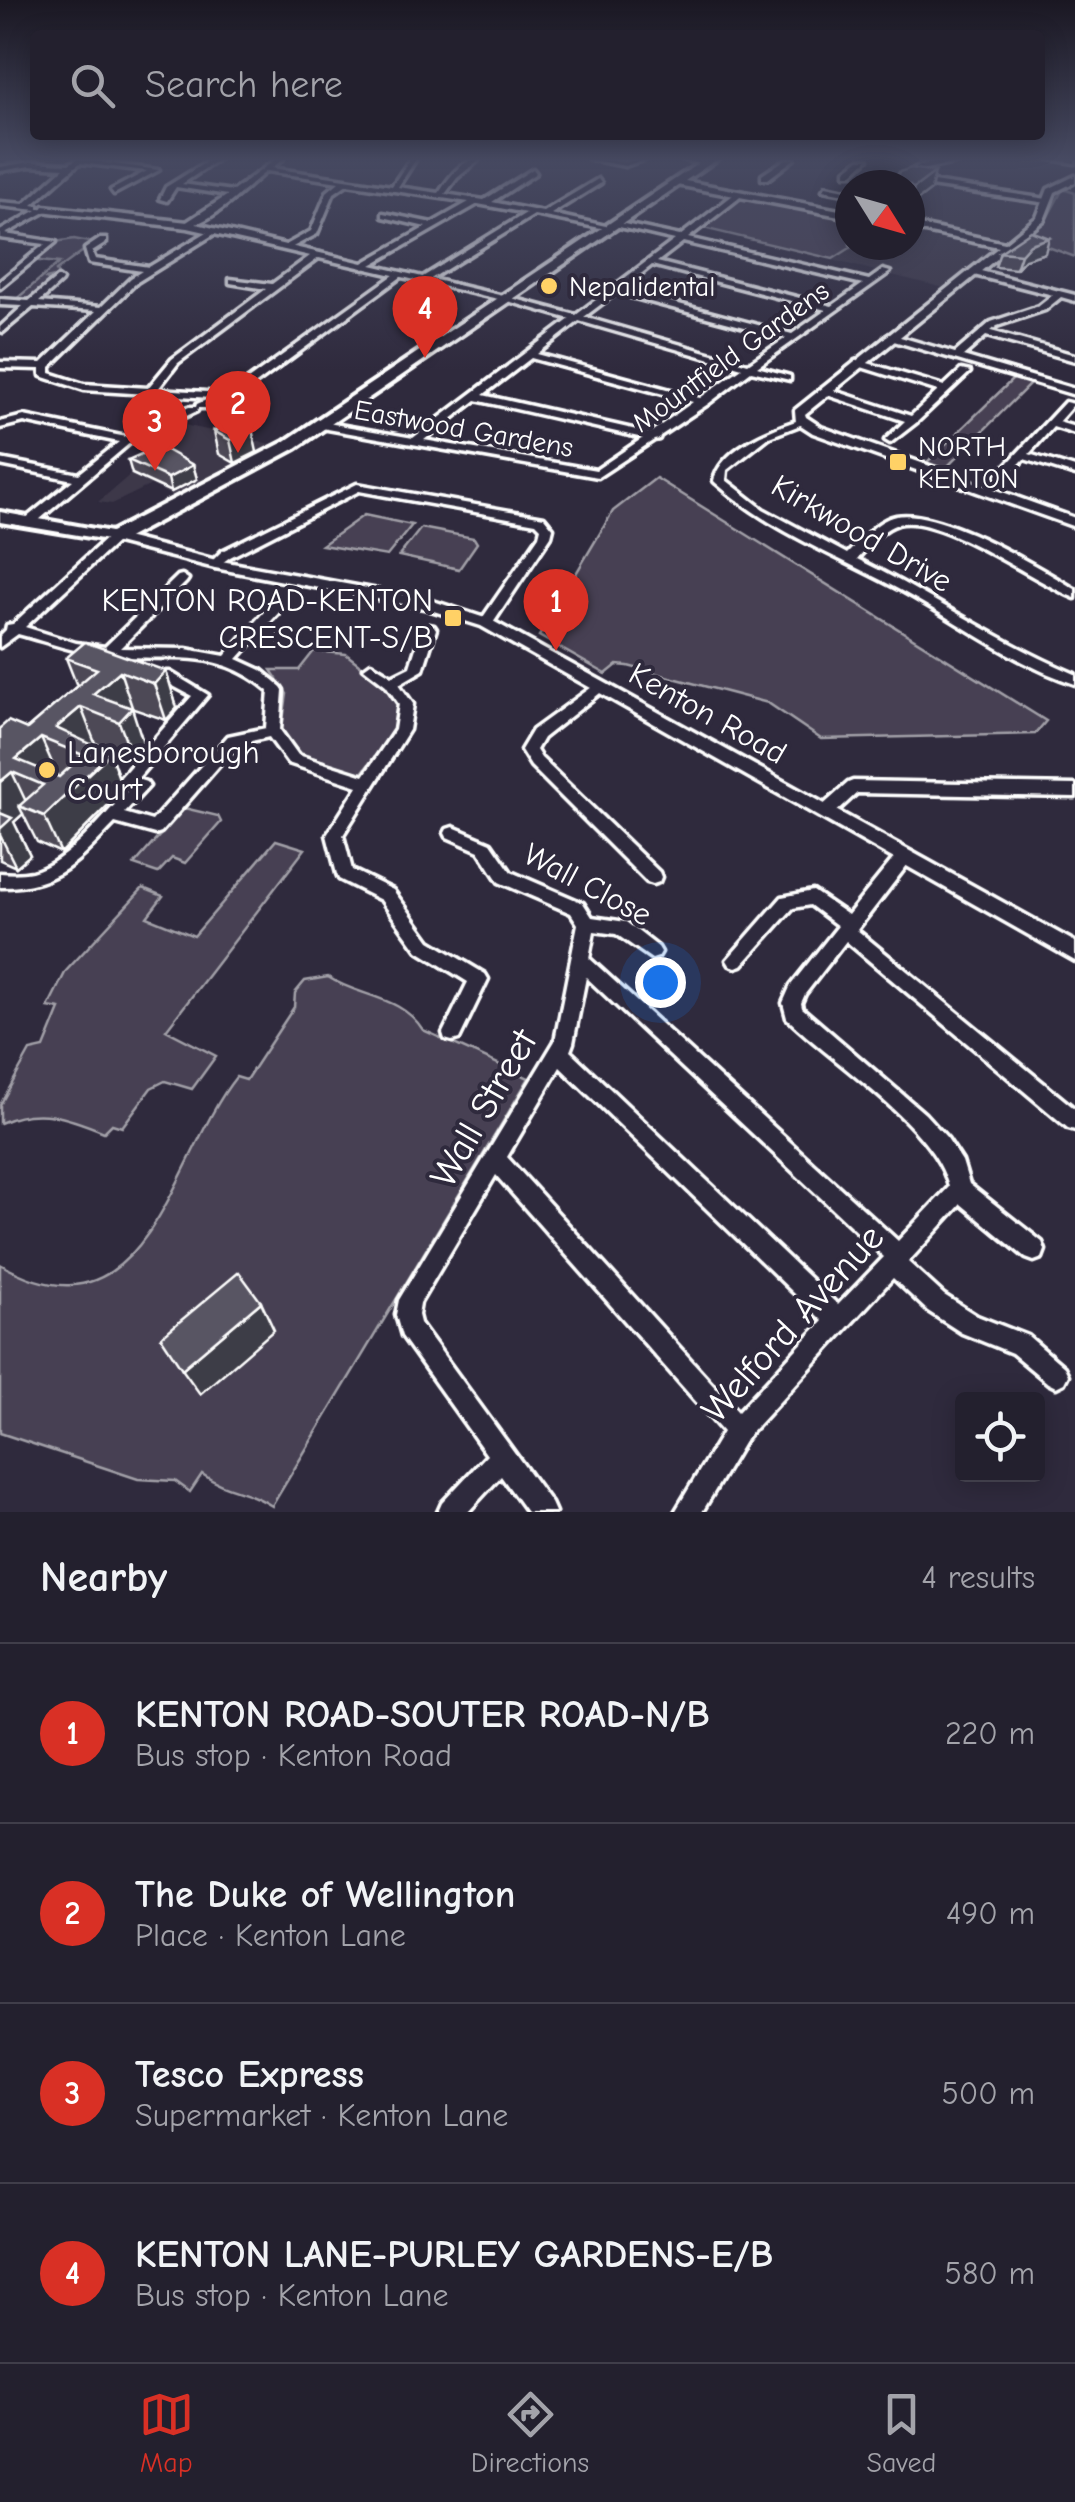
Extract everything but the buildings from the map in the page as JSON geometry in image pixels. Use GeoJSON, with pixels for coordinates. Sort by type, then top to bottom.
{"type":"FeatureCollection","features":[{"type":"Feature","properties":{"kind":"main road"},"geometry":{"type":"LineString","coordinates":[[114,538],[322,425],[610,230]]}},
{"type":"Feature","properties":{"kind":"main road","name":"Kenton Road"},"geometry":{"type":"LineString","coordinates":[[0,517],[114,538]]}},
{"type":"Feature","properties":{"kind":"street"},"geometry":{"type":"LineString","coordinates":[[209,230],[508,298],[786,378]]}},
{"type":"Feature","properties":{"kind":"street"},"geometry":{"type":"LineString","coordinates":[[287,248],[315,230]]}},
{"type":"Feature","properties":{"kind":"street"},"geometry":{"type":"LineString","coordinates":[[364,266],[426,230]]}},
{"type":"Feature","properties":{"kind":"street"},"geometry":{"type":"LineString","coordinates":[[424,280],[505,230]]}},
{"type":"Feature","properties":{"kind":"street"},"geometry":{"type":"LineString","coordinates":[[635,230],[870,283]]}},
{"type":"Feature","properties":{"kind":"street"},"geometry":{"type":"LineString","coordinates":[[416,442],[695,230]]}},
{"type":"Feature","properties":{"kind":"street"},"geometry":{"type":"LineString","coordinates":[[927,230],[1006,246]]}},
{"type":"Feature","properties":{"kind":"street","name":"Kirkwood Drive"},"geometry":{"type":"LineString","coordinates":[[1027,230],[825,390],[800,413],[805,424],[765,435],[722,469],[720,481],[848,560],[909,590],[1001,646],[1075,679]]}},
{"type":"Feature","properties":{"kind":"street"},"geometry":{"type":"LineString","coordinates":[[215,231],[149,270],[100,308],[45,366],[45,374],[62,381],[108,388],[153,388],[224,397]]}},
{"type":"Feature","properties":{"kind":"street"},"geometry":{"type":"LineString","coordinates":[[0,235],[52,242],[0,285]]}},
{"type":"Feature","properties":{"kind":"street"},"geometry":{"type":"LineString","coordinates":[[103,241],[88,252],[92,261],[149,270]]}},
{"type":"Feature","properties":{"kind":"street"},"geometry":{"type":"LineString","coordinates":[[153,388],[174,361],[318,255]]}},
{"type":"Feature","properties":{"kind":"street"},"geometry":{"type":"LineString","coordinates":[[652,263],[833,309]]}},
{"type":"Feature","properties":{"kind":"street","name":"Mountfield Gardens"},"geometry":{"type":"LineString","coordinates":[[598,474],[886,272]]}},
{"type":"Feature","properties":{"kind":"street"},"geometry":{"type":"LineString","coordinates":[[973,272],[1075,298]]}},
{"type":"Feature","properties":{"kind":"street"},"geometry":{"type":"LineString","coordinates":[[28,522],[126,440],[245,387],[401,274]]}},
{"type":"Feature","properties":{"kind":"street"},"geometry":{"type":"LineString","coordinates":[[3,328],[58,280]]}},
{"type":"Feature","properties":{"kind":"street"},"geometry":{"type":"LineString","coordinates":[[233,281],[274,287]]}},
{"type":"Feature","properties":{"kind":"street"},"geometry":{"type":"LineString","coordinates":[[617,290],[794,337]]}},
{"type":"Feature","properties":{"kind":"street"},"geometry":{"type":"LineString","coordinates":[[956,357],[1000,321],[1042,308],[1060,294]]}},
{"type":"Feature","properties":{"kind":"street"},"geometry":{"type":"LineString","coordinates":[[0,302],[100,308]]}},
{"type":"Feature","properties":{"kind":"street"},"geometry":{"type":"LineString","coordinates":[[984,332],[1075,357]]}},
{"type":"Feature","properties":{"kind":"street"},"geometry":{"type":"LineString","coordinates":[[890,337],[1072,398],[1001,477]]}},
{"type":"Feature","properties":{"kind":"street"},"geometry":{"type":"LineString","coordinates":[[531,355],[704,402]]}},
{"type":"Feature","properties":{"kind":"street"},"geometry":{"type":"LineString","coordinates":[[858,363],[946,390]]}},
{"type":"Feature","properties":{"kind":"street"},"geometry":{"type":"LineString","coordinates":[[0,365],[45,366]]}},
{"type":"Feature","properties":{"kind":"street"},"geometry":{"type":"LineString","coordinates":[[890,440],[966,372]]}},
{"type":"Feature","properties":{"kind":"street"},"geometry":{"type":"LineString","coordinates":[[825,390],[913,420]]}},
{"type":"Feature","properties":{"kind":"street"},"geometry":{"type":"LineString","coordinates":[[476,397],[655,437]]}},
{"type":"Feature","properties":{"kind":"street"},"geometry":{"type":"LineString","coordinates":[[0,425],[24,418],[126,440]]}},
{"type":"Feature","properties":{"kind":"street"},"geometry":{"type":"LineString","coordinates":[[1051,423],[1075,430]]}},
{"type":"Feature","properties":{"kind":"street"},"geometry":{"type":"LineString","coordinates":[[805,424],[1075,523]]}},
{"type":"Feature","properties":{"kind":"street","name":"Eastwood Gardens"},"geometry":{"type":"LineString","coordinates":[[322,425],[598,474]]}},
{"type":"Feature","properties":{"kind":"street"},"geometry":{"type":"LineString","coordinates":[[1022,455],[1075,472]]}},
{"type":"Feature","properties":{"kind":"street"},"geometry":{"type":"LineString","coordinates":[[0,462],[81,478]]}},
{"type":"Feature","properties":{"kind":"street"},"geometry":{"type":"LineString","coordinates":[[215,564],[226,554],[356,487],[540,520],[547,528],[546,536],[486,623]]}},
{"type":"Feature","properties":{"kind":"street"},"geometry":{"type":"LineString","coordinates":[[848,560],[896,520],[919,519],[990,548],[1075,594]]}},
{"type":"Feature","properties":{"kind":"street"},"geometry":{"type":"LineString","coordinates":[[0,643],[114,538]]}},
{"type":"Feature","properties":{"kind":"street","name":"Kenton Road"},"geometry":{"type":"LineString","coordinates":[[114,538],[215,564],[427,604],[486,623],[1075,952]]}},
{"type":"Feature","properties":{"kind":"street"},"geometry":{"type":"LineString","coordinates":[[108,652],[182,579]]}},
{"type":"Feature","properties":{"kind":"street"},"geometry":{"type":"LineString","coordinates":[[152,590],[167,594]]}},
{"type":"Feature","properties":{"kind":"street"},"geometry":{"type":"LineString","coordinates":[[228,661],[276,606]]}},
{"type":"Feature","properties":{"kind":"street"},"geometry":{"type":"LineString","coordinates":[[12,628],[108,652],[181,651],[228,661],[262,675],[276,690],[272,731],[292,760],[367,783]]}},
{"type":"Feature","properties":{"kind":"street"},"geometry":{"type":"LineString","coordinates":[[391,682],[416,670],[429,629]]}},
{"type":"Feature","properties":{"kind":"street"},"geometry":{"type":"LineString","coordinates":[[252,633],[274,639]]}},
{"type":"Feature","properties":{"kind":"street"},"geometry":{"type":"LineString","coordinates":[[371,668],[391,682],[406,704],[402,730],[334,835],[344,874],[387,894],[424,946],[479,979],[452,1034]]}},
{"type":"Feature","properties":{"kind":"street"},"geometry":{"type":"LineString","coordinates":[[0,880],[21,882],[51,875],[141,786],[126,780],[201,695],[164,675],[134,676]]}},
{"type":"Feature","properties":{"kind":"street"},"geometry":{"type":"LineString","coordinates":[[600,687],[538,734],[528,750],[654,878]]}},
{"type":"Feature","properties":{"kind":"street"},"geometry":{"type":"LineString","coordinates":[[112,816],[155,828],[233,740],[272,731]]}},
{"type":"Feature","properties":{"kind":"street"},"geometry":{"type":"LineString","coordinates":[[826,812],[853,786],[1075,792]]}},
{"type":"Feature","properties":{"kind":"street","name":"Wall Close"},"geometry":{"type":"LineString","coordinates":[[453,833],[485,847],[506,877],[577,908],[587,923],[620,927],[652,952]]}},
{"type":"Feature","properties":{"kind":"street"},"geometry":{"type":"LineString","coordinates":[[905,856],[797,990],[792,1003],[802,1021],[949,1152],[960,1174],[960,1190],[1034,1250]]}},
{"type":"Feature","properties":{"kind":"street"},"geometry":{"type":"LineString","coordinates":[[736,960],[788,902],[813,898],[1075,1122]]}},
{"type":"Feature","properties":{"kind":"street","name":"Wall Street"},"geometry":{"type":"LineString","coordinates":[[502,1457],[410,1328],[407,1315],[410,1300],[559,1053],[587,923]]}},
{"type":"Feature","properties":{"kind":"street"},"geometry":{"type":"LineString","coordinates":[[581,962],[896,1260],[936,1303],[970,1325],[1020,1344],[1056,1375]]}},
{"type":"Feature","properties":{"kind":"street"},"geometry":{"type":"LineString","coordinates":[[559,1053],[839,1321]]}},
{"type":"Feature","properties":{"kind":"street"},"geometry":{"type":"LineString","coordinates":[[495,1159],[738,1430]]}},
{"type":"Feature","properties":{"kind":"street","name":"Welford Avenue"},"geometry":{"type":"LineString","coordinates":[[688,1512],[738,1430],[960,1190]]}},
{"type":"Feature","properties":{"kind":"street"},"geometry":{"type":"LineString","coordinates":[[451,1512],[502,1457],[542,1512]]}},
{"type":"Feature","properties":{"kind":"shaded area"},"geometry":{"type":"Polygon","coordinates":[[[709,230],[835,230],[835,260],[925,260],[925,233],[995,249],[944,288],[709,230]]]}},
{"type":"Feature","properties":{"kind":"shaded area"},"geometry":{"type":"Polygon","coordinates":[[[710,230],[835,230],[833,259],[710,230]]]}},
{"type":"Feature","properties":{"kind":"shaded area"},"geometry":{"type":"Polygon","coordinates":[[[939,230],[1017,230],[999,241],[939,230]]]}},
{"type":"Feature","properties":{"kind":"shaded area"},"geometry":{"type":"Polygon","coordinates":[[[1034,230],[1075,230],[1075,257],[1024,238],[1034,230]]]}},
{"type":"Feature","properties":{"kind":"shaded area"},"geometry":{"type":"Polygon","coordinates":[[[74,239],[94,243],[56,271],[59,276],[46,279],[51,283],[32,300],[14,301],[59,263],[31,260],[55,242],[74,239]]]}},
{"type":"Feature","properties":{"kind":"shaded area"},"geometry":{"type":"Polygon","coordinates":[[[1014,378],[1031,383],[943,471],[925,464],[1014,378]]]}},
{"type":"Feature","properties":{"kind":"shaded area"},"geometry":{"type":"Polygon","coordinates":[[[175,423],[276,445],[177,499],[151,485],[112,504],[98,502],[151,457],[140,454],[175,423]]]}},
{"type":"Feature","properties":{"kind":"shaded area"},"geometry":{"type":"Polygon","coordinates":[[[656,478],[1046,721],[1035,734],[821,739],[768,703],[628,666],[617,665],[606,674],[539,636],[613,511],[656,478]]]}},
{"type":"Feature","properties":{"kind":"shaded area"},"geometry":{"type":"Polygon","coordinates":[[[364,515],[412,525],[387,556],[322,545],[364,515]]]}},
{"type":"Feature","properties":{"kind":"shaded area"},"geometry":{"type":"Polygon","coordinates":[[[421,528],[474,538],[477,543],[459,569],[399,556],[421,528]]]}},
{"type":"Feature","properties":{"kind":"shaded area"},"geometry":{"type":"Polygon","coordinates":[[[314,651],[346,654],[382,682],[398,703],[397,728],[361,774],[300,753],[281,733],[287,694],[271,670],[299,670],[314,651]]]}},
{"type":"Feature","properties":{"kind":"shaded area"},"geometry":{"type":"Polygon","coordinates":[[[184,808],[218,816],[221,822],[185,863],[172,858],[158,873],[134,865],[184,808]]]}},
{"type":"Feature","properties":{"kind":"shaded area"},"geometry":{"type":"Polygon","coordinates":[[[276,840],[305,849],[166,1030],[216,1056],[192,1089],[165,1081],[151,1088],[122,1127],[112,1124],[104,1132],[52,1115],[27,1115],[0,1123],[0,1105],[30,1051],[44,1048],[60,1009],[48,1007],[66,971],[143,888],[163,896],[147,917],[194,936],[276,840]]]}},
{"type":"Feature","properties":{"kind":"shaded area"},"geometry":{"type":"Polygon","coordinates":[[[328,977],[392,1003],[423,1030],[529,1078],[272,1506],[202,1474],[190,1492],[175,1481],[138,1479],[0,1433],[0,1264],[49,1284],[89,1282],[122,1263],[149,1232],[172,1194],[213,1111],[236,1077],[246,1080],[294,1007],[295,993],[305,981],[328,977]]]}},
{"type":"Feature","properties":{"kind":"place","name":"Nepalidental"},"geometry":{"type":"Point","coordinates":[549,286]}},
{"type":"Feature","properties":{"kind":"place","name":"KENTON LANE-PURLEY GARDENS-E/B"},"geometry":{"type":"Point","coordinates":[425,358]}},
{"type":"Feature","properties":{"kind":"place","name":"The Duke of Wellington"},"geometry":{"type":"Point","coordinates":[238,453]}},
{"type":"Feature","properties":{"kind":"place","name":"NORTH KENTON"},"geometry":{"type":"Point","coordinates":[898,462]}},
{"type":"Feature","properties":{"kind":"place","name":"Tesco Express"},"geometry":{"type":"Point","coordinates":[155,471]}},
{"type":"Feature","properties":{"kind":"place","name":"KENTON ROAD-KENTON CRESCENT-S/B"},"geometry":{"type":"Point","coordinates":[453,618]}},
{"type":"Feature","properties":{"kind":"place","name":"KENTON ROAD-SOUTER ROAD-N/B"},"geometry":{"type":"Point","coordinates":[556,651]}},
{"type":"Feature","properties":{"kind":"place","name":"Lanesborough Court"},"geometry":{"type":"Point","coordinates":[47,770]}}]}
